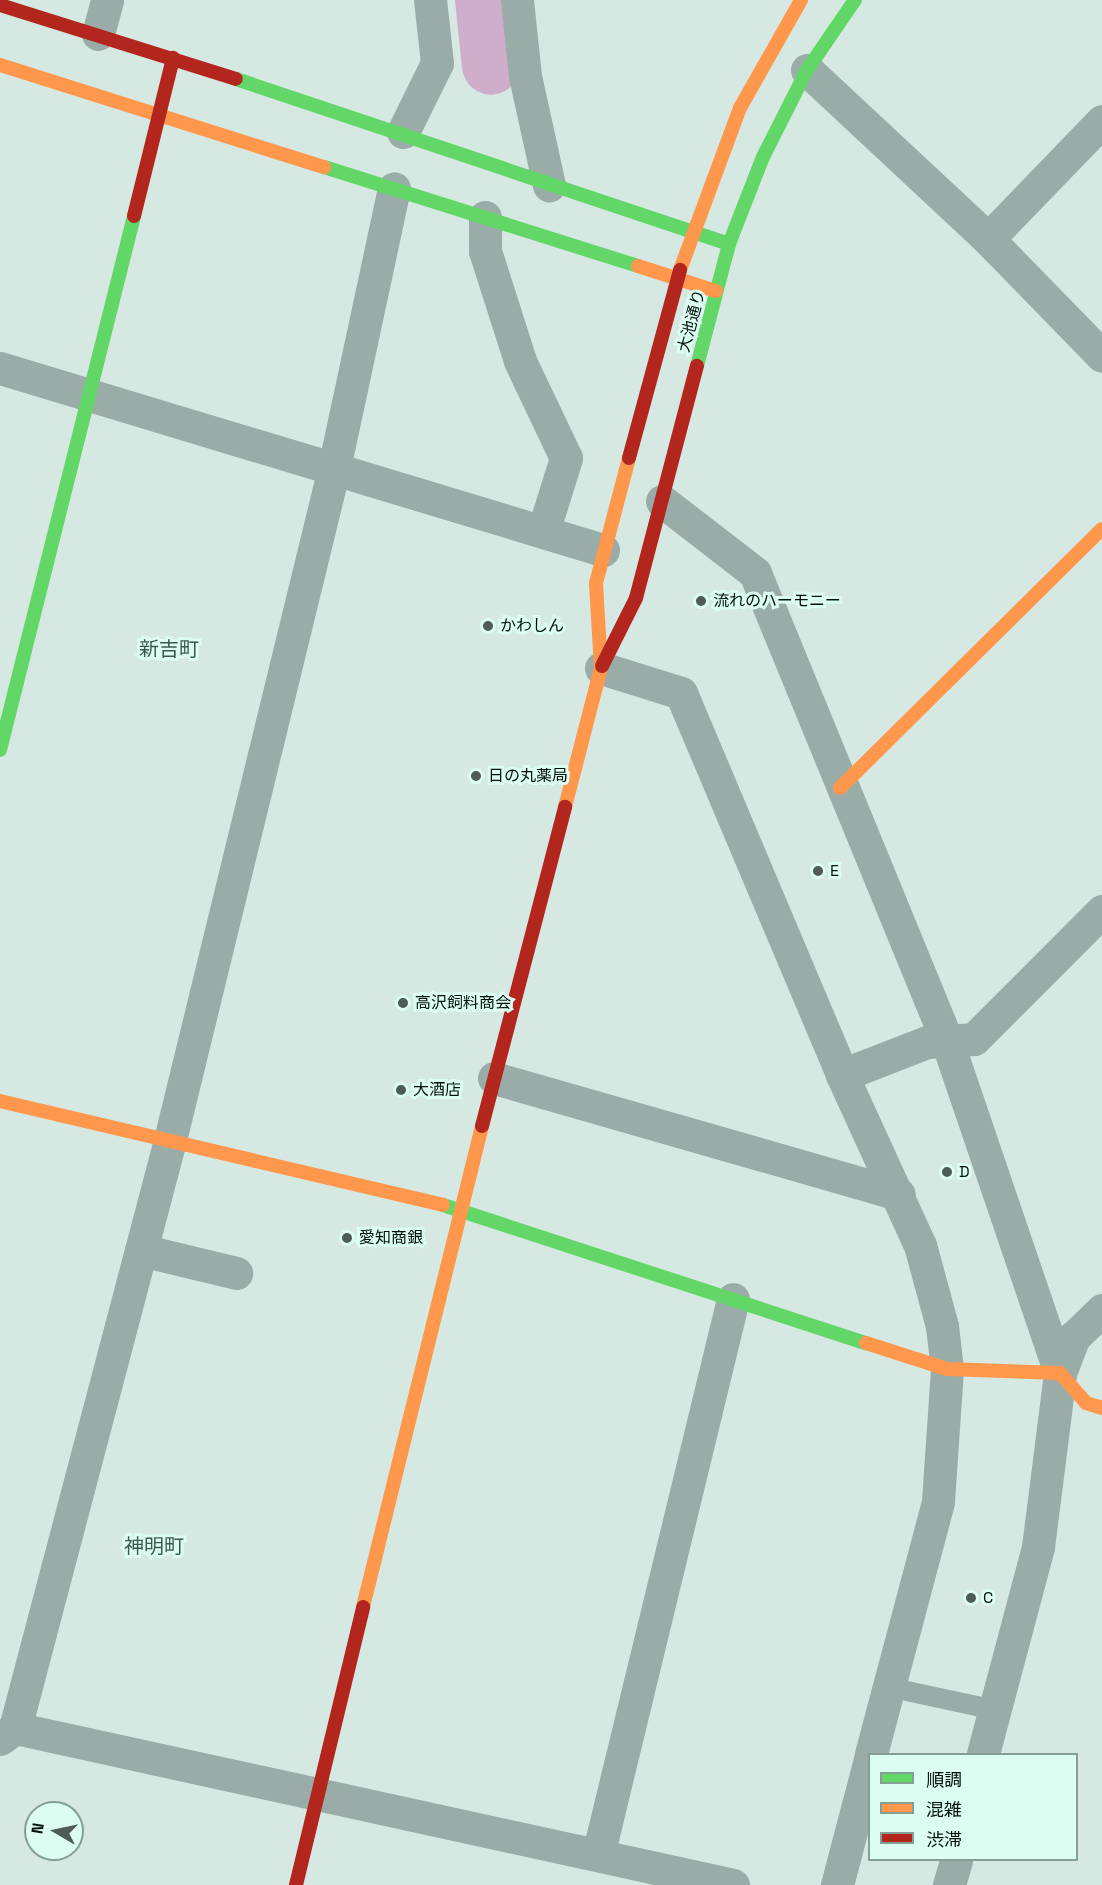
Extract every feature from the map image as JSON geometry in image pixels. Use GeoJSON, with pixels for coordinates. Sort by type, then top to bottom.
{"type":"FeatureCollection","features":[{"type":"Feature","properties":{"kind":"street"},"geometry":{"type":"LineString","coordinates":[[98,34],[107,0]]}},
{"type":"Feature","properties":{"kind":"street"},"geometry":{"type":"LineString","coordinates":[[403,132],[436,63],[430,0]]}},
{"type":"Feature","properties":{"kind":"street"},"geometry":{"type":"LineString","coordinates":[[517,0],[525,76],[549,185]]}},
{"type":"Feature","properties":{"kind":"street"},"geometry":{"type":"LineString","coordinates":[[296,1885],[320,1794],[460,1209],[601,668],[596,583],[603,550],[676,280],[693,231],[740,108],[801,0]]}},
{"type":"Feature","properties":{"kind":"street","name":"大池通り"},"geometry":{"type":"LineString","coordinates":[[601,668],[636,598],[729,244],[763,157],[807,70],[855,0]]}},
{"type":"Feature","properties":{"kind":"street"},"geometry":{"type":"LineString","coordinates":[[0,4],[403,132],[549,185],[729,244]]}},
{"type":"Feature","properties":{"kind":"street"},"geometry":{"type":"LineString","coordinates":[[0,750],[92,395],[173,58]]}},
{"type":"Feature","properties":{"kind":"street"},"geometry":{"type":"LineString","coordinates":[[0,65],[159,111],[676,280],[716,291]]}},
{"type":"Feature","properties":{"kind":"street"},"geometry":{"type":"LineString","coordinates":[[807,70],[988,239],[1102,356]]}},
{"type":"Feature","properties":{"kind":"street"},"geometry":{"type":"LineString","coordinates":[[988,239],[1102,121]]}},
{"type":"Feature","properties":{"kind":"street"},"geometry":{"type":"LineString","coordinates":[[394,188],[334,468],[169,1143],[8,1734],[320,1794],[733,1885]]}},
{"type":"Feature","properties":{"kind":"street"},"geometry":{"type":"LineString","coordinates":[[485,217],[485,251],[520,361],[566,458],[543,532]]}},
{"type":"Feature","properties":{"kind":"street"},"geometry":{"type":"LineString","coordinates":[[0,368],[603,550]]}},
{"type":"Feature","properties":{"kind":"street"},"geometry":{"type":"LineString","coordinates":[[662,501],[755,573],[840,788],[947,1041],[1060,1373],[1086,1403],[1102,1408]]}},
{"type":"Feature","properties":{"kind":"street"},"geometry":{"type":"LineString","coordinates":[[840,788],[1102,529]]}},
{"type":"Feature","properties":{"kind":"street"},"geometry":{"type":"LineString","coordinates":[[601,668],[681,693],[842,1075],[899,1194],[920,1245],[947,1369],[938,1502],[872,1753]]}},
{"type":"Feature","properties":{"kind":"street"},"geometry":{"type":"LineString","coordinates":[[842,1075],[927,1042],[974,1039],[1102,911]]}},
{"type":"Feature","properties":{"kind":"street"},"geometry":{"type":"LineString","coordinates":[[494,1078],[899,1194]]}},
{"type":"Feature","properties":{"kind":"street"},"geometry":{"type":"LineString","coordinates":[[0,1101],[169,1143],[460,1209],[947,1369],[1060,1373]]}},
{"type":"Feature","properties":{"kind":"street"},"geometry":{"type":"LineString","coordinates":[[141,1250],[236,1273]]}},
{"type":"Feature","properties":{"kind":"street"},"geometry":{"type":"LineString","coordinates":[[598,1855],[733,1299]]}},
{"type":"Feature","properties":{"kind":"street"},"geometry":{"type":"LineString","coordinates":[[984,1753],[1038,1547],[1060,1373],[1074,1337],[1102,1310]]}},
{"type":"Feature","properties":{"kind":"street"},"geometry":{"type":"LineString","coordinates":[[837,1885],[868,1767]]}},
{"type":"Feature","properties":{"kind":"street"},"geometry":{"type":"LineString","coordinates":[[949,1885],[956,1861]]}},
{"type":"Feature","properties":{"kind":"lane"},"geometry":{"type":"LineString","coordinates":[[888,1687],[995,1710]]}},
{"type":"Feature","properties":{"kind":"waterway"},"geometry":{"type":"LineString","coordinates":[[484,0],[491,66]]}},
{"type":"Feature","properties":{"kind":"traffic: fast"},"geometry":{"type":"LineString","coordinates":[[697,366],[729,244],[763,157],[807,70],[855,0]]}},
{"type":"Feature","properties":{"kind":"traffic: fast"},"geometry":{"type":"LineString","coordinates":[[236,79],[729,244]]}},
{"type":"Feature","properties":{"kind":"traffic: fast"},"geometry":{"type":"LineString","coordinates":[[324,167],[638,266]]}},
{"type":"Feature","properties":{"kind":"traffic: fast"},"geometry":{"type":"LineString","coordinates":[[0,750],[134,216]]}},
{"type":"Feature","properties":{"kind":"traffic: fast"},"geometry":{"type":"LineString","coordinates":[[443,1205],[866,1343]]}},
{"type":"Feature","properties":{"kind":"traffic: slow"},"geometry":{"type":"LineString","coordinates":[[680,270],[740,108],[801,0]]}},
{"type":"Feature","properties":{"kind":"traffic: slow"},"geometry":{"type":"LineString","coordinates":[[0,65],[324,167]]}},
{"type":"Feature","properties":{"kind":"traffic: slow"},"geometry":{"type":"LineString","coordinates":[[638,266],[716,291]]}},
{"type":"Feature","properties":{"kind":"traffic: slow"},"geometry":{"type":"LineString","coordinates":[[565,807],[601,668],[596,583],[629,458]]}},
{"type":"Feature","properties":{"kind":"traffic: slow"},"geometry":{"type":"LineString","coordinates":[[840,788],[1102,529]]}},
{"type":"Feature","properties":{"kind":"traffic: slow"},"geometry":{"type":"LineString","coordinates":[[0,1101],[443,1205]]}},
{"type":"Feature","properties":{"kind":"traffic: slow"},"geometry":{"type":"LineString","coordinates":[[363,1607],[482,1126]]}},
{"type":"Feature","properties":{"kind":"traffic: slow"},"geometry":{"type":"LineString","coordinates":[[866,1343],[947,1369],[1060,1373],[1086,1403],[1102,1408]]}},
{"type":"Feature","properties":{"kind":"traffic: jam"},"geometry":{"type":"LineString","coordinates":[[0,5],[236,79]]}},
{"type":"Feature","properties":{"kind":"traffic: jam"},"geometry":{"type":"LineString","coordinates":[[134,216],[173,58]]}},
{"type":"Feature","properties":{"kind":"traffic: jam"},"geometry":{"type":"LineString","coordinates":[[629,458],[680,270]]}},
{"type":"Feature","properties":{"kind":"traffic: jam"},"geometry":{"type":"LineString","coordinates":[[602,666],[636,598],[697,366]]}},
{"type":"Feature","properties":{"kind":"traffic: jam"},"geometry":{"type":"LineString","coordinates":[[482,1126],[565,807]]}},
{"type":"Feature","properties":{"kind":"traffic: jam"},"geometry":{"type":"LineString","coordinates":[[296,1885],[363,1607]]}},
{"type":"Feature","properties":{"kind":"place","name":"流れのハーモニー"},"geometry":{"type":"Point","coordinates":[701,601]}},
{"type":"Feature","properties":{"kind":"place","name":"かわしん"},"geometry":{"type":"Point","coordinates":[488,626]}},
{"type":"Feature","properties":{"kind":"place","name":"日の丸薬局"},"geometry":{"type":"Point","coordinates":[476,776]}},
{"type":"Feature","properties":{"kind":"place","name":"E"},"geometry":{"type":"Point","coordinates":[818,871]}},
{"type":"Feature","properties":{"kind":"place","name":"高沢飼料商会"},"geometry":{"type":"Point","coordinates":[403,1003]}},
{"type":"Feature","properties":{"kind":"place","name":"大酒店"},"geometry":{"type":"Point","coordinates":[401,1090]}},
{"type":"Feature","properties":{"kind":"place","name":"D"},"geometry":{"type":"Point","coordinates":[947,1172]}},
{"type":"Feature","properties":{"kind":"place","name":"愛知商銀"},"geometry":{"type":"Point","coordinates":[347,1238]}},
{"type":"Feature","properties":{"kind":"place","name":"C"},"geometry":{"type":"Point","coordinates":[971,1598]}},
{"type":"Feature","properties":{"kind":"district","name":"新吉町"},"geometry":{"type":"Point","coordinates":[169,649]}},
{"type":"Feature","properties":{"kind":"district","name":"神明町"},"geometry":{"type":"Point","coordinates":[154,1546]}}]}
